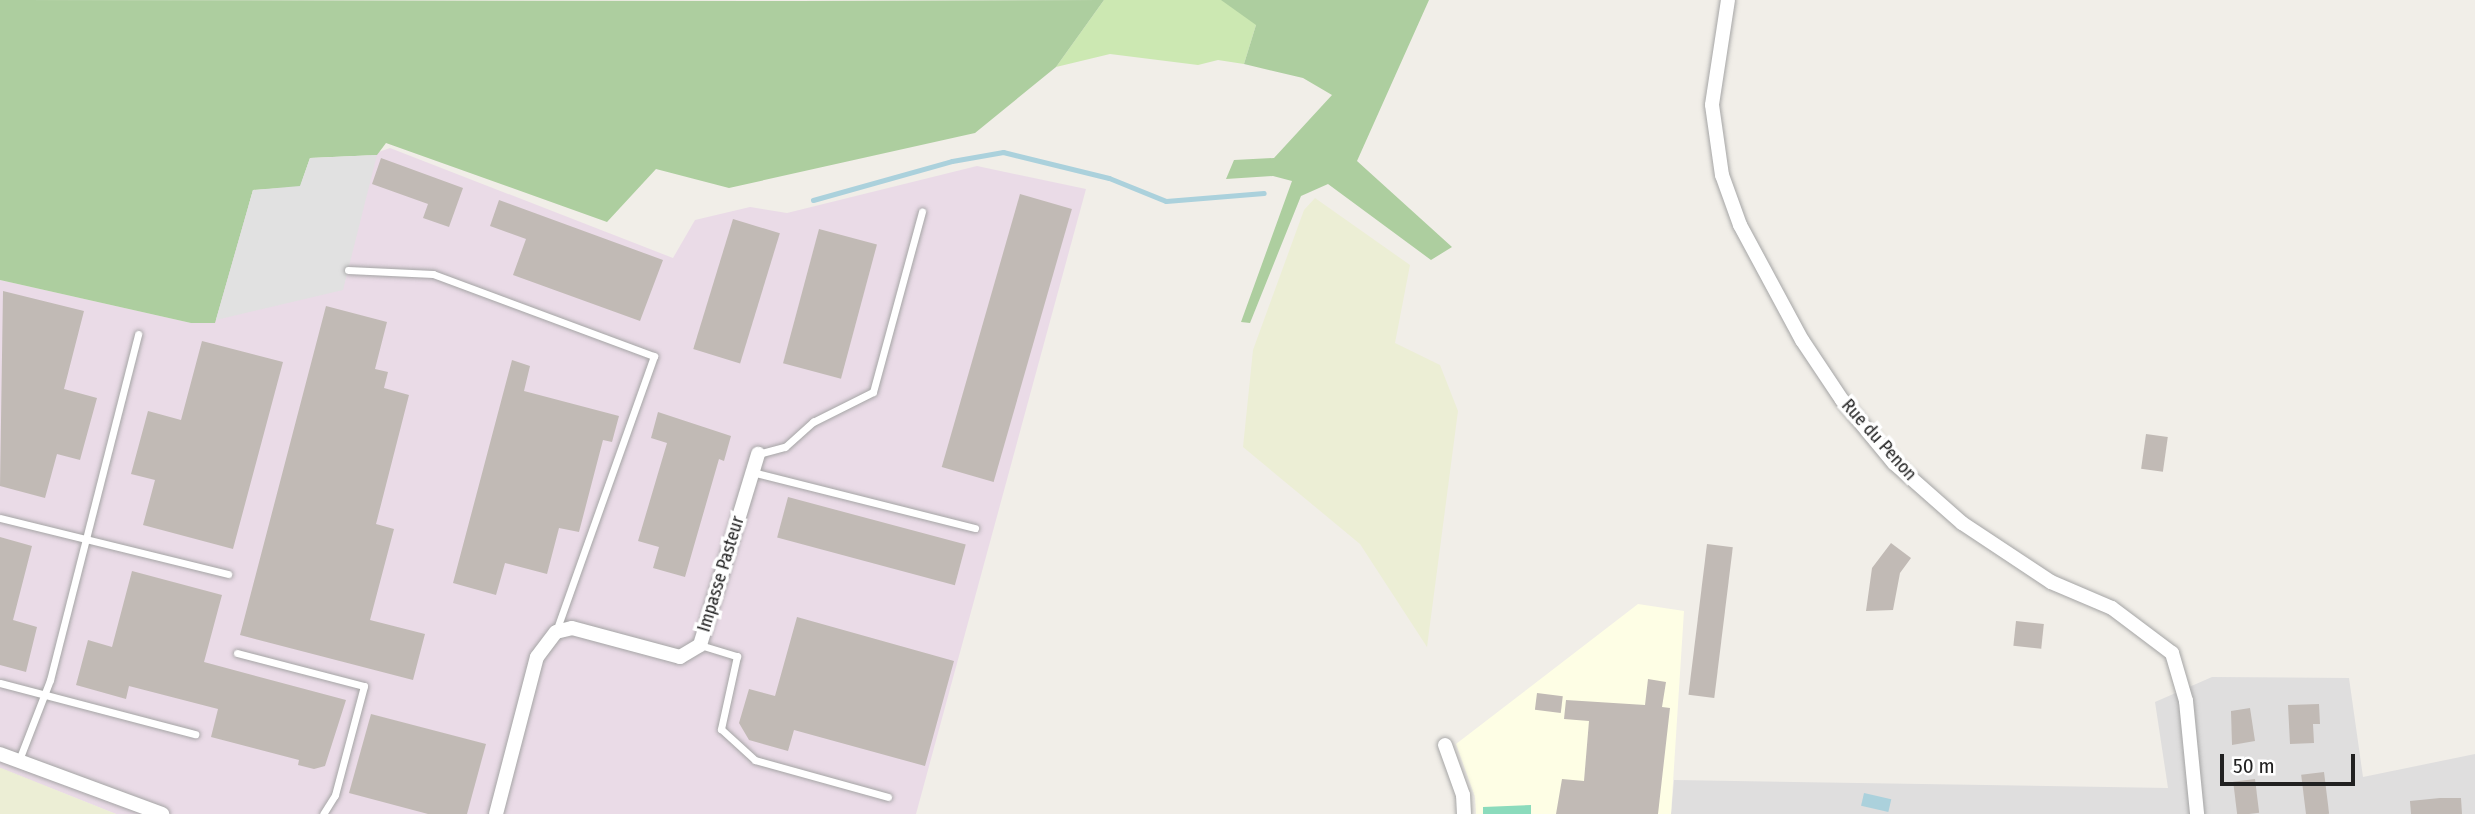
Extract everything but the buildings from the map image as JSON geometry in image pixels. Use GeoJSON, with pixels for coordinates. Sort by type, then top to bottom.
{"type":"FeatureCollection","features":[{"type":"Feature","properties":{"kind":"street","name":"Rue du Penon"},"geometry":{"type":"LineString","coordinates":[[1728,0],[1712,105],[1722,175],[1740,225],[1802,340],[1842,400],[1894,463],[1962,523],[2051,582],[2112,608],[2172,653],[2186,701],[2197,814]]}},
{"type":"Feature","properties":{"kind":"street","name":"Impasse Pasteur"},"geometry":{"type":"LineString","coordinates":[[556,632],[572,628],[680,657],[700,645],[758,454]]}},
{"type":"Feature","properties":{"kind":"street"},"geometry":{"type":"LineString","coordinates":[[496,814],[537,657],[556,632]]}},
{"type":"Feature","properties":{"kind":"street"},"geometry":{"type":"LineString","coordinates":[[1445,745],[1463,795],[1464,814]]}},
{"type":"Feature","properties":{"kind":"street"},"geometry":{"type":"LineString","coordinates":[[0,754],[162,814]]}},
{"type":"Feature","properties":{"kind":"lane"},"geometry":{"type":"LineString","coordinates":[[758,454],[785,447],[813,422],[873,392],[922,212]]}},
{"type":"Feature","properties":{"kind":"lane"},"geometry":{"type":"LineString","coordinates":[[348,270],[433,274],[654,356],[556,632]]}},
{"type":"Feature","properties":{"kind":"lane"},"geometry":{"type":"LineString","coordinates":[[19,760],[45,695],[138,334]]}},
{"type":"Feature","properties":{"kind":"lane"},"geometry":{"type":"LineString","coordinates":[[752,472],[975,528]]}},
{"type":"Feature","properties":{"kind":"lane"},"geometry":{"type":"LineString","coordinates":[[0,518],[229,574]]}},
{"type":"Feature","properties":{"kind":"lane"},"geometry":{"type":"LineString","coordinates":[[700,645],[737,656],[721,729],[755,760],[888,797]]}},
{"type":"Feature","properties":{"kind":"lane"},"geometry":{"type":"LineString","coordinates":[[237,653],[364,686],[335,795],[326,813]]}},
{"type":"Feature","properties":{"kind":"lane"},"geometry":{"type":"LineString","coordinates":[[0,683],[195,734]]}},
{"type":"Feature","properties":{"kind":"shaded area"},"geometry":{"type":"Polygon","coordinates":[[[390,148],[673,258],[695,220],[750,207],[787,213],[977,166],[1086,189],[916,814],[116,814],[0,768],[0,280],[191,323],[253,196],[390,148]]]}},
{"type":"Feature","properties":{"kind":"shaded area"},"geometry":{"type":"Polygon","coordinates":[[[377,155],[343,290],[216,320],[253,190],[300,186],[310,158],[377,155]]]}},
{"type":"Feature","properties":{"kind":"shaded area"},"geometry":{"type":"Polygon","coordinates":[[[1315,198],[1410,265],[1395,343],[1440,365],[1458,411],[1427,647],[1360,544],[1243,447],[1253,350],[1304,210],[1315,198]]]}},
{"type":"Feature","properties":{"kind":"shaded area"},"geometry":{"type":"Polygon","coordinates":[[[1638,604],[1684,611],[1671,814],[1476,814],[1475,797],[1456,744],[1638,604]]]}},
{"type":"Feature","properties":{"kind":"shaded area"},"geometry":{"type":"Polygon","coordinates":[[[2212,677],[2349,678],[2363,777],[2475,754],[2475,814],[1671,814],[1674,780],[2168,788],[2155,702],[2212,677]]]}},
{"type":"Feature","properties":{"kind":"shaded area"},"geometry":{"type":"Polygon","coordinates":[[[1,768],[116,814],[0,814],[1,768]]]}},
{"type":"Feature","properties":{"kind":"green space"},"geometry":{"type":"Polygon","coordinates":[[[0,0],[1104,0],[1056,67],[975,133],[729,188],[656,169],[607,222],[386,143],[377,155],[310,158],[300,187],[253,190],[215,323],[191,323],[0,280],[0,0]]]}},
{"type":"Feature","properties":{"kind":"green space"},"geometry":{"type":"Polygon","coordinates":[[[1104,0],[1377,0],[1256,25],[1244,64],[1218,60],[1198,65],[1110,54],[1056,67],[1104,0]]]}},
{"type":"Feature","properties":{"kind":"green space"},"geometry":{"type":"Polygon","coordinates":[[[1221,0],[1429,0],[1357,161],[1452,247],[1431,260],[1328,184],[1301,196],[1250,323],[1241,322],[1292,181],[1273,176],[1226,179],[1234,160],[1274,158],[1332,95],[1303,78],[1244,64],[1256,25],[1221,0]]]}},
{"type":"Feature","properties":{"kind":"green space"},"geometry":{"type":"Polygon","coordinates":[[[1531,805],[1531,814],[1483,814],[1483,807],[1531,805]]]}},
{"type":"Feature","properties":{"kind":"water"},"geometry":{"type":"Polygon","coordinates":[[[1864,793],[1891,799],[1888,812],[1861,806],[1864,793]]]}},
{"type":"Feature","properties":{"kind":"waterway"},"geometry":{"type":"LineString","coordinates":[[813,200],[952,161],[1003,152],[1109,178],[1166,201],[1264,193]]}}]}
